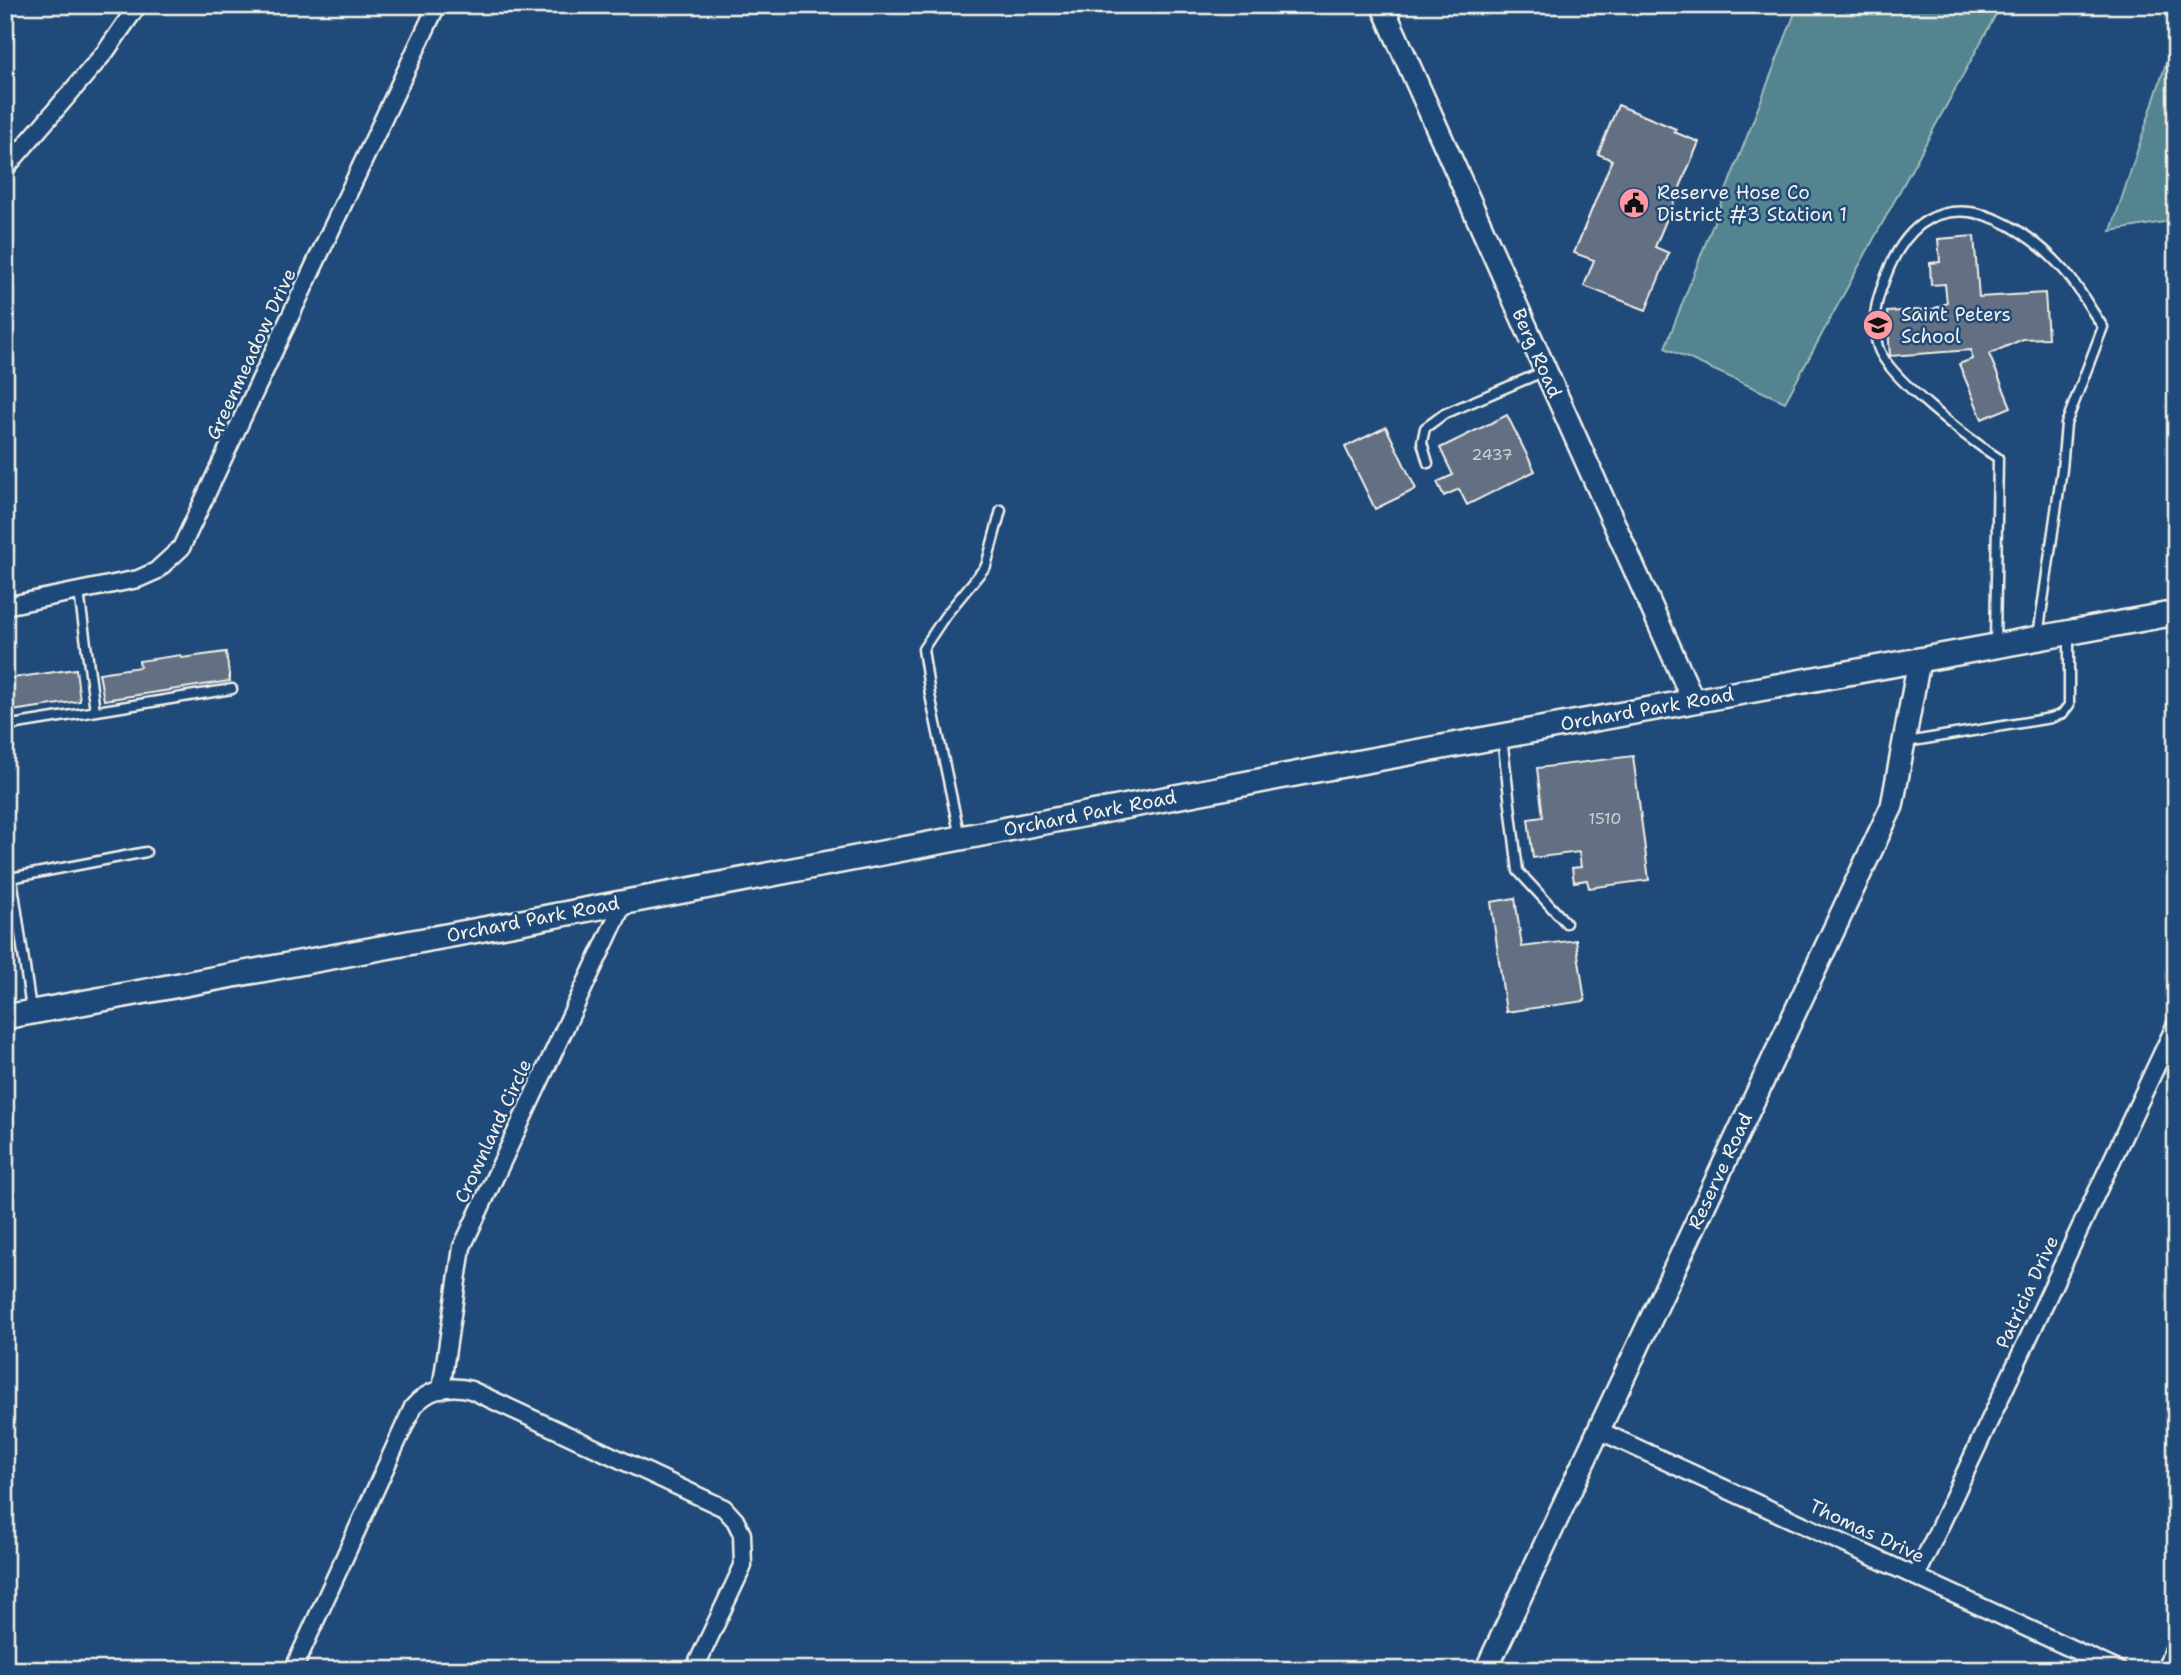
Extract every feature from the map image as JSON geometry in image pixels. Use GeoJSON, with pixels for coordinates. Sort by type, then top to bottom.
{"type":"FeatureCollection","features":[{"type":"Feature","properties":{"kind":"main road","name":"Orchard Park Road"},"geometry":{"type":"LineString","coordinates":[[5,1017],[1502,735],[2176,613]]}},
{"type":"Feature","properties":{"kind":"street"},"geometry":{"type":"LineString","coordinates":[[5,169],[106,51],[138,5]]}},
{"type":"Feature","properties":{"kind":"street","name":"Greenmeadow Drive"},"geometry":{"type":"LineString","coordinates":[[5,606],[138,579],[156,571],[181,548],[437,5]]}},
{"type":"Feature","properties":{"kind":"street","name":"Berg Road"},"geometry":{"type":"LineString","coordinates":[[1382,5],[1693,700]]}},
{"type":"Feature","properties":{"kind":"street","name":"Reserve Road"},"geometry":{"type":"LineString","coordinates":[[1486,1670],[1892,806],[1919,661]]}},
{"type":"Feature","properties":{"kind":"street","name":"Crownland Circle"},"geometry":{"type":"LineString","coordinates":[[440,1390],[462,1247],[624,902]]}},
{"type":"Feature","properties":{"kind":"street","name":"Patricia Drive"},"geometry":{"type":"LineString","coordinates":[[1916,1577],[2176,1024]]}},
{"type":"Feature","properties":{"kind":"street"},"geometry":{"type":"LineString","coordinates":[[293,1670],[413,1407],[421,1397],[456,1386],[471,1390],[724,1508],[736,1520],[742,1534],[743,1566],[694,1670]]}},
{"type":"Feature","properties":{"kind":"street","name":"Thomas Drive"},"geometry":{"type":"LineString","coordinates":[[1598,1430],[2118,1670]]}},
{"type":"Feature","properties":{"kind":"street"},"geometry":{"type":"LineString","coordinates":[[2164,1670],[2176,1645]]}},
{"type":"Feature","properties":{"kind":"lane"},"geometry":{"type":"LineString","coordinates":[[1995,647],[1998,458],[1902,380],[1879,350],[1874,326],[1877,295],[1898,249],[1918,227],[1942,213],[1972,210],[2003,220],[2031,238],[2065,271],[2103,327],[2066,424],[2063,470],[2038,639]]}},
{"type":"Feature","properties":{"kind":"lane"},"geometry":{"type":"LineString","coordinates":[[1427,463],[1422,442],[1425,428],[1444,414],[1545,371]]}},
{"type":"Feature","properties":{"kind":"lane"},"geometry":{"type":"LineString","coordinates":[[960,838],[923,649],[945,616],[986,566],[1001,510]]}},
{"type":"Feature","properties":{"kind":"lane"},"geometry":{"type":"LineString","coordinates":[[79,592],[95,711]]}},
{"type":"Feature","properties":{"kind":"lane"},"geometry":{"type":"LineString","coordinates":[[1904,743],[2062,714],[2069,705],[2069,633]]}},
{"type":"Feature","properties":{"kind":"lane"},"geometry":{"type":"LineString","coordinates":[[5,726],[232,689]]}},
{"type":"Feature","properties":{"kind":"lane"},"geometry":{"type":"LineString","coordinates":[[1502,735],[1518,872],[1566,923]]}},
{"type":"Feature","properties":{"kind":"lane"},"geometry":{"type":"LineString","coordinates":[[31,1012],[9,878],[146,852]]}},
{"type":"Feature","properties":{"kind":"green space"},"geometry":{"type":"Polygon","coordinates":[[[1798,5],[2001,5],[1785,402],[1665,348],[1798,5]]]}},
{"type":"Feature","properties":{"kind":"green space"},"geometry":{"type":"Polygon","coordinates":[[[2176,33],[2176,220],[2111,231],[2176,33]]]}},
{"type":"Feature","properties":{"kind":"building","name":"Reserve Hose Co District #3 Station 1"},"geometry":{"type":"Polygon","coordinates":[[[1618,105],[1676,129],[1674,132],[1699,142],[1655,247],[1669,253],[1646,310],[1584,286],[1594,260],[1574,253],[1612,160],[1598,154],[1618,105]]]}},
{"type":"Feature","properties":{"kind":"building"},"geometry":{"type":"Polygon","coordinates":[[[1974,236],[1979,297],[2045,293],[2048,338],[2023,339],[1989,354],[2011,407],[1982,419],[1959,364],[1972,359],[1971,350],[1890,356],[1887,312],[1933,309],[1947,303],[1945,284],[1931,285],[1930,263],[1940,262],[1938,239],[1974,236]]]}},
{"type":"Feature","properties":{"kind":"building"},"geometry":{"type":"Polygon","coordinates":[[[1507,415],[1535,471],[1467,505],[1459,489],[1444,496],[1437,482],[1453,475],[1440,448],[1507,415]]]}},
{"type":"Feature","properties":{"kind":"building"},"geometry":{"type":"Polygon","coordinates":[[[1386,427],[1416,489],[1375,509],[1345,447],[1386,427]]]}},
{"type":"Feature","properties":{"kind":"building"},"geometry":{"type":"Polygon","coordinates":[[[226,652],[230,681],[104,700],[99,673],[140,667],[139,661],[226,652]]]}},
{"type":"Feature","properties":{"kind":"building"},"geometry":{"type":"Polygon","coordinates":[[[76,669],[80,701],[5,712],[5,679],[76,669]]]}},
{"type":"Feature","properties":{"kind":"building"},"geometry":{"type":"Polygon","coordinates":[[[1633,756],[1649,880],[1589,888],[1587,880],[1574,882],[1572,868],[1581,867],[1579,852],[1533,858],[1528,819],[1543,817],[1537,768],[1633,756]]]}},
{"type":"Feature","properties":{"kind":"building"},"geometry":{"type":"Polygon","coordinates":[[[1515,898],[1522,947],[1576,940],[1585,1001],[1506,1012],[1491,902],[1515,898]]]}},
{"type":"Feature","properties":{"kind":"place","name":"Reserve Hose Co District #3 Station 1"},"geometry":{"type":"Point","coordinates":[1634,203]}},
{"type":"Feature","properties":{"kind":"place","name":"Saint Peters School"},"geometry":{"type":"Point","coordinates":[1878,325]}}]}
